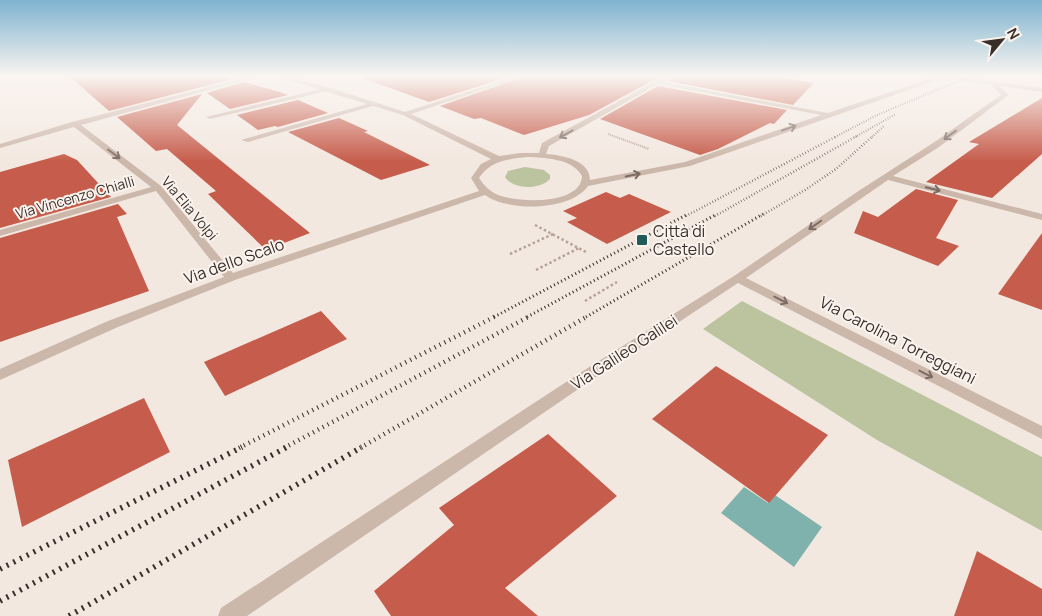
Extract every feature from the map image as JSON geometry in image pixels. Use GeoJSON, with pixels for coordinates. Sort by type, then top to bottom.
{"type":"FeatureCollection","features":[{"type":"Feature","properties":{"kind":"street"},"geometry":{"type":"LineString","coordinates":[[0,146],[148,105]]}},
{"type":"Feature","properties":{"kind":"street"},"geometry":{"type":"LineString","coordinates":[[210,117],[262,105]]}},
{"type":"Feature","properties":{"kind":"street"},"geometry":{"type":"LineString","coordinates":[[245,140],[371,105]]}},
{"type":"Feature","properties":{"kind":"street"},"geometry":{"type":"LineString","coordinates":[[376,105],[405,114],[498,159]]}},
{"type":"Feature","properties":{"kind":"street"},"geometry":{"type":"LineString","coordinates":[[405,114],[433,105]]}},
{"type":"Feature","properties":{"kind":"street"},"geometry":{"type":"LineString","coordinates":[[542,155],[545,146],[616,105]]}},
{"type":"Feature","properties":{"kind":"street"},"geometry":{"type":"LineString","coordinates":[[774,105],[827,115]]}},
{"type":"Feature","properties":{"kind":"street"},"geometry":{"type":"LineString","coordinates":[[586,184],[586,177],[583,171],[577,166],[562,159],[527,154],[498,159],[478,170],[475,178],[477,185],[485,192],[510,201],[547,202],[565,198],[578,192],[586,184],[687,164],[857,105]]}},
{"type":"Feature","properties":{"kind":"street","name":"Via Galileo Galilei"},"geometry":{"type":"LineString","coordinates":[[229,616],[588,374],[738,278],[936,145],[992,105]]}},
{"type":"Feature","properties":{"kind":"street","name":"Via Elia Volpi"},"geometry":{"type":"LineString","coordinates":[[75,124],[158,188],[231,278]]}},
{"type":"Feature","properties":{"kind":"street"},"geometry":{"type":"LineString","coordinates":[[886,177],[1042,217]]}},
{"type":"Feature","properties":{"kind":"street","name":"Via Vincenzo Chialli"},"geometry":{"type":"LineString","coordinates":[[0,233],[158,188]]}},
{"type":"Feature","properties":{"kind":"street","name":"Via dello Scalo"},"geometry":{"type":"LineString","coordinates":[[0,375],[113,324],[231,278],[485,192]]}},
{"type":"Feature","properties":{"kind":"street","name":"Via Carolina Torreggiani"},"geometry":{"type":"LineString","coordinates":[[738,278],[1042,432]]}},
{"type":"Feature","properties":{"kind":"path"},"geometry":{"type":"LineString","coordinates":[[583,124],[687,164]]}},
{"type":"Feature","properties":{"kind":"path"},"geometry":{"type":"LineString","coordinates":[[510,254],[553,234]]}},
{"type":"Feature","properties":{"kind":"path"},"geometry":{"type":"LineString","coordinates":[[536,270],[580,248]]}},
{"type":"Feature","properties":{"kind":"path"},"geometry":{"type":"LineString","coordinates":[[585,301],[617,282]]}},
{"type":"Feature","properties":{"kind":"green space"},"geometry":{"type":"Polygon","coordinates":[[[525,167],[544,170],[550,175],[550,179],[546,183],[527,187],[514,184],[505,177],[508,171],[525,167]]]}},
{"type":"Feature","properties":{"kind":"green space"},"geometry":{"type":"Polygon","coordinates":[[[742,301],[1042,457],[1042,531],[877,440],[703,329],[742,301]]]}},
{"type":"Feature","properties":{"kind":"water"},"geometry":{"type":"Polygon","coordinates":[[[744,487],[768,503],[775,495],[822,527],[794,567],[721,513],[744,487]]]}},
{"type":"Feature","properties":{"kind":"building"},"geometry":{"type":"Polygon","coordinates":[[[102,105],[133,105],[109,111],[102,105]]]}},
{"type":"Feature","properties":{"kind":"building"},"geometry":{"type":"Polygon","coordinates":[[[162,105],[193,105],[177,125],[310,233],[266,250],[208,194],[216,191],[167,149],[156,151],[117,117],[162,105]]]}},
{"type":"Feature","properties":{"kind":"building"},"geometry":{"type":"Polygon","coordinates":[[[224,105],[248,105],[230,109],[224,105]]]}},
{"type":"Feature","properties":{"kind":"building"},"geometry":{"type":"Polygon","coordinates":[[[279,105],[309,105],[328,113],[278,127],[258,130],[237,115],[279,105]]]}},
{"type":"Feature","properties":{"kind":"building"},"geometry":{"type":"Polygon","coordinates":[[[608,105],[589,115],[524,135],[481,118],[474,119],[440,106],[608,105]]]}},
{"type":"Feature","properties":{"kind":"building"},"geometry":{"type":"Polygon","coordinates":[[[625,105],[759,105],[787,110],[774,124],[770,123],[718,149],[700,155],[600,119],[625,105]]]}},
{"type":"Feature","properties":{"kind":"building"},"geometry":{"type":"Polygon","coordinates":[[[1031,105],[1042,105],[1042,154],[992,198],[926,182],[979,144],[969,142],[1031,105]]]}},
{"type":"Feature","properties":{"kind":"building"},"geometry":{"type":"Polygon","coordinates":[[[339,118],[368,131],[364,132],[430,165],[381,180],[288,132],[339,118]]]}},
{"type":"Feature","properties":{"kind":"building"},"geometry":{"type":"Polygon","coordinates":[[[64,154],[77,160],[111,197],[0,228],[0,172],[64,154]]]}},
{"type":"Feature","properties":{"kind":"building"},"geometry":{"type":"Polygon","coordinates":[[[916,189],[958,200],[936,238],[959,246],[938,266],[854,233],[863,211],[878,217],[916,189]]]}},
{"type":"Feature","properties":{"kind":"building"},"geometry":{"type":"Polygon","coordinates":[[[606,192],[620,198],[629,194],[671,212],[607,244],[567,222],[577,218],[563,211],[606,192]]]}},
{"type":"Feature","properties":{"kind":"building"},"geometry":{"type":"Polygon","coordinates":[[[118,204],[127,214],[117,217],[149,291],[0,342],[0,238],[118,204]]]}},
{"type":"Feature","properties":{"kind":"building"},"geometry":{"type":"Polygon","coordinates":[[[1042,233],[1042,310],[998,294],[1042,233]]]}},
{"type":"Feature","properties":{"kind":"building"},"geometry":{"type":"Polygon","coordinates":[[[321,311],[347,339],[225,396],[204,362],[321,311]]]}},
{"type":"Feature","properties":{"kind":"building"},"geometry":{"type":"Polygon","coordinates":[[[716,366],[828,435],[769,503],[652,419],[716,366]]]}},
{"type":"Feature","properties":{"kind":"building"},"geometry":{"type":"Polygon","coordinates":[[[144,398],[170,452],[22,527],[8,460],[144,398]]]}},
{"type":"Feature","properties":{"kind":"building"},"geometry":{"type":"Polygon","coordinates":[[[548,434],[617,496],[505,588],[538,616],[391,616],[374,591],[454,525],[439,508],[548,434]]]}},
{"type":"Feature","properties":{"kind":"building"},"geometry":{"type":"Polygon","coordinates":[[[977,551],[1042,589],[1042,616],[954,616],[977,551]]]}},
{"type":"Feature","properties":{"kind":"railway"},"geometry":{"type":"LineString","coordinates":[[835,137],[901,105]]}},
{"type":"Feature","properties":{"kind":"railway"},"geometry":{"type":"LineString","coordinates":[[855,137],[896,114]]}},
{"type":"Feature","properties":{"kind":"railway"},"geometry":{"type":"LineString","coordinates":[[872,137],[884,126]]}},
{"type":"Feature","properties":{"kind":"railway"},"geometry":{"type":"LineString","coordinates":[[686,216],[837,136]]}},
{"type":"Feature","properties":{"kind":"railway"},"geometry":{"type":"LineString","coordinates":[[715,216],[857,136]]}},
{"type":"Feature","properties":{"kind":"railway"},"geometry":{"type":"LineString","coordinates":[[761,216],[836,169],[873,136]]}},
{"type":"Feature","properties":{"kind":"railway"},"geometry":{"type":"LineString","coordinates":[[494,317],[688,214]]}},
{"type":"Feature","properties":{"kind":"railway"},"geometry":{"type":"LineString","coordinates":[[527,317],[717,214]]}},
{"type":"Feature","properties":{"kind":"railway"},"geometry":{"type":"LineString","coordinates":[[586,317],[763,214]]}},
{"type":"Feature","properties":{"kind":"railway"},"geometry":{"type":"LineString","coordinates":[[239,448],[496,316]]}},
{"type":"Feature","properties":{"kind":"railway"},"geometry":{"type":"LineString","coordinates":[[284,448],[530,316]]}},
{"type":"Feature","properties":{"kind":"railway"},"geometry":{"type":"LineString","coordinates":[[360,448],[588,316]]}},
{"type":"Feature","properties":{"kind":"railway"},"geometry":{"type":"LineString","coordinates":[[0,569],[242,447]]}},
{"type":"Feature","properties":{"kind":"railway"},"geometry":{"type":"LineString","coordinates":[[0,601],[287,447]]}},
{"type":"Feature","properties":{"kind":"railway"},"geometry":{"type":"LineString","coordinates":[[69,616],[362,447]]}},
{"type":"Feature","properties":{"kind":"place","name":"Città di Castello"},"geometry":{"type":"Point","coordinates":[642,240]}}]}
